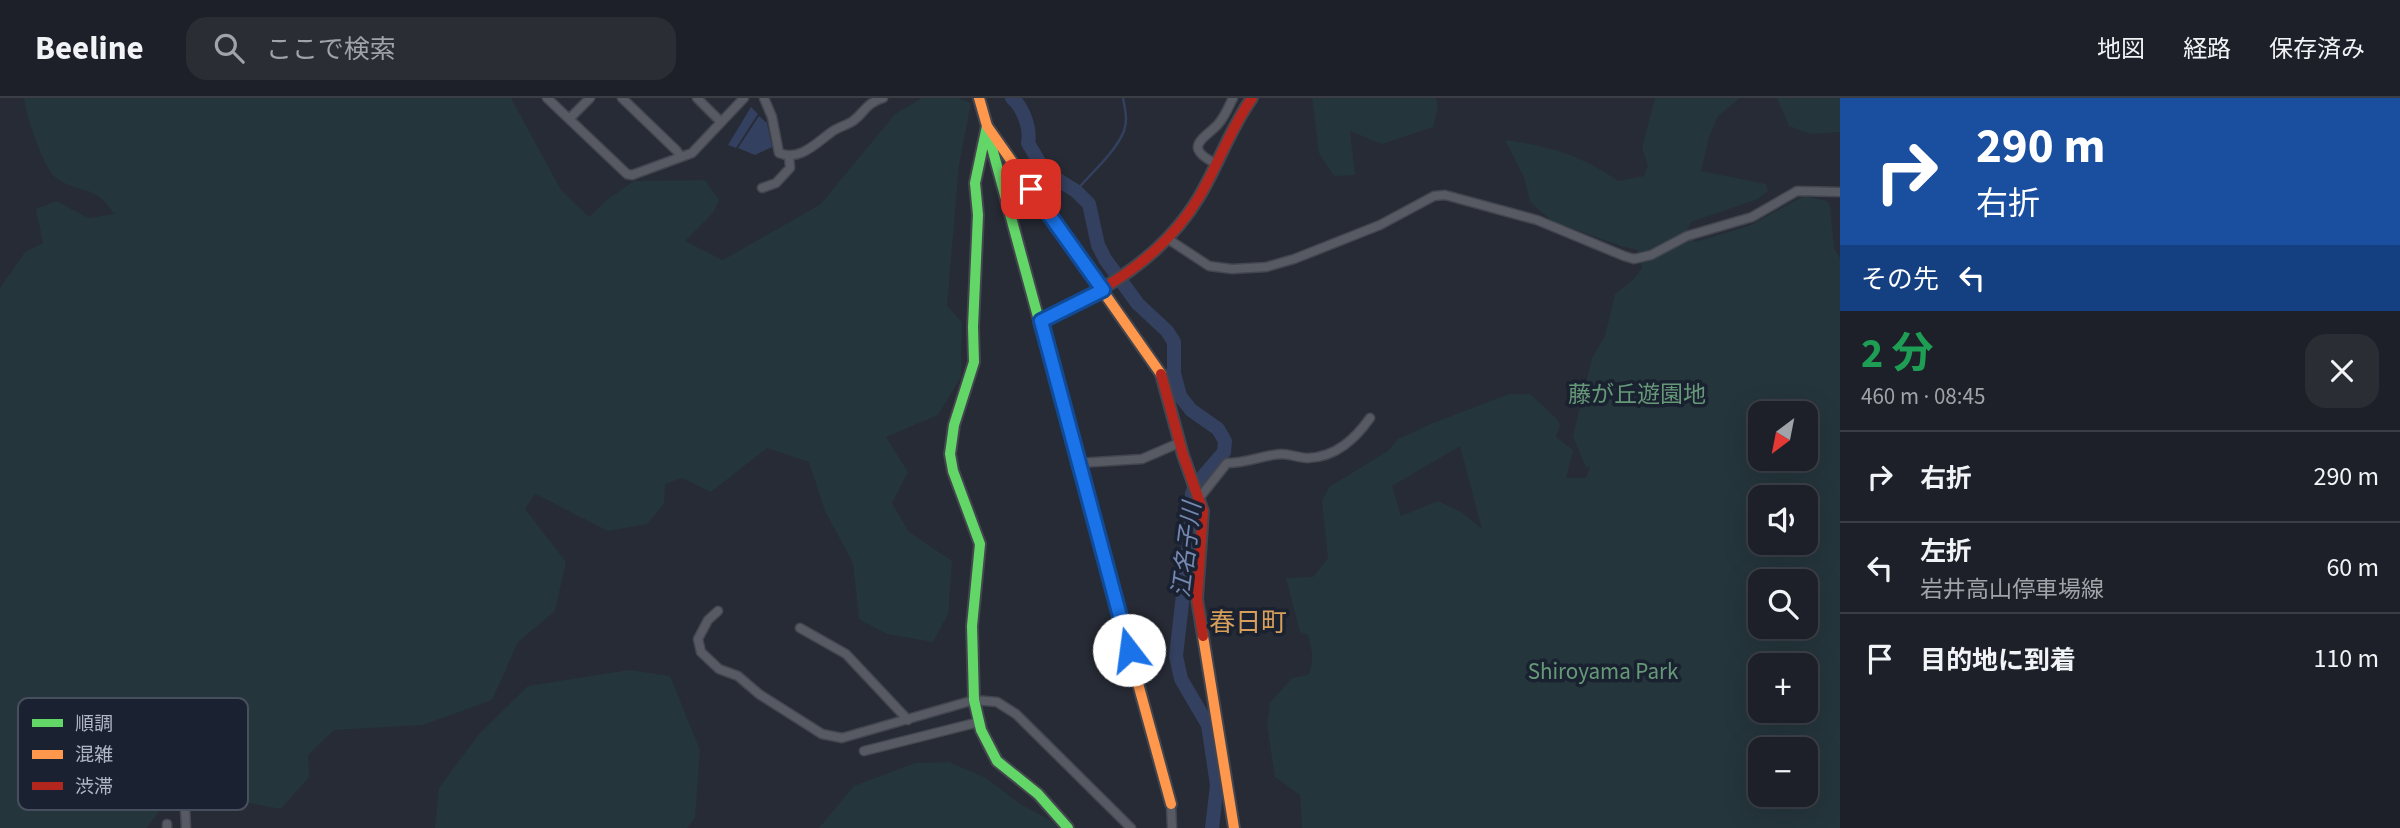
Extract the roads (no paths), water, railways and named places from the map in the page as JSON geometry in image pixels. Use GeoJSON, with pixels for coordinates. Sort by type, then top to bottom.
{"type":"FeatureCollection","features":[{"type":"Feature","properties":{"kind":"street"},"geometry":{"type":"LineString","coordinates":[[547,98],[629,175],[692,153],[744,98]]}},
{"type":"Feature","properties":{"kind":"street"},"geometry":{"type":"LineString","coordinates":[[569,120],[590,98]]}},
{"type":"Feature","properties":{"kind":"street"},"geometry":{"type":"LineString","coordinates":[[622,98],[676,149],[681,157]]}},
{"type":"Feature","properties":{"kind":"street"},"geometry":{"type":"LineString","coordinates":[[697,98],[721,122]]}},
{"type":"Feature","properties":{"kind":"street"},"geometry":{"type":"LineString","coordinates":[[764,98],[772,117],[779,153],[789,156],[818,145],[832,132],[853,121],[871,102],[883,98]]}},
{"type":"Feature","properties":{"kind":"street"},"geometry":{"type":"LineString","coordinates":[[979,98],[1171,804],[1172,828]]}},
{"type":"Feature","properties":{"kind":"street"},"geometry":{"type":"LineString","coordinates":[[1215,163],[1203,156],[1200,142],[1205,134],[1221,121],[1233,98]]}},
{"type":"Feature","properties":{"kind":"street"},"geometry":{"type":"LineString","coordinates":[[1041,321],[1116,283],[1168,239],[1198,200],[1215,163],[1252,98]]}},
{"type":"Feature","properties":{"kind":"street"},"geometry":{"type":"LineString","coordinates":[[987,126],[1163,377],[1204,519],[1197,599],[1234,828]]}},
{"type":"Feature","properties":{"kind":"street"},"geometry":{"type":"LineString","coordinates":[[987,126],[975,183],[978,215],[972,327],[974,362],[954,425],[950,454],[953,471],[980,544],[972,626],[974,700],[979,722],[997,761],[1038,794],[1068,828]]}},
{"type":"Feature","properties":{"kind":"street"},"geometry":{"type":"LineString","coordinates":[[762,188],[776,183],[790,168],[789,156]]}},
{"type":"Feature","properties":{"kind":"street"},"geometry":{"type":"LineString","coordinates":[[1168,239],[1209,266],[1232,269],[1266,267],[1294,259],[1380,225],[1434,196],[1445,195],[1537,220],[1634,258],[1662,250],[1686,236],[1752,217],[1797,191],[1840,192]]}},
{"type":"Feature","properties":{"kind":"street"},"geometry":{"type":"LineString","coordinates":[[1199,496],[1227,463],[1245,463],[1281,454],[1310,458],[1324,455],[1355,439],[1370,418]]}},
{"type":"Feature","properties":{"kind":"street"},"geometry":{"type":"LineString","coordinates":[[1079,463],[1142,459],[1180,443]]}},
{"type":"Feature","properties":{"kind":"street"},"geometry":{"type":"LineString","coordinates":[[718,611],[708,620],[698,639],[703,655],[719,669],[738,676],[759,694],[822,734],[842,738],[974,700],[993,701],[1012,711],[1131,828]]}},
{"type":"Feature","properties":{"kind":"street"},"geometry":{"type":"LineString","coordinates":[[800,628],[846,654],[908,720]]}},
{"type":"Feature","properties":{"kind":"street"},"geometry":{"type":"LineString","coordinates":[[864,751],[979,722]]}},
{"type":"Feature","properties":{"kind":"street"},"geometry":{"type":"LineString","coordinates":[[185,810],[186,828]]}},
{"type":"Feature","properties":{"kind":"water"},"geometry":{"type":"Polygon","coordinates":[[[751,107],[758,114],[736,148],[728,145],[751,107]]]}},
{"type":"Feature","properties":{"kind":"water"},"geometry":{"type":"Polygon","coordinates":[[[759,116],[767,123],[772,147],[755,155],[738,148],[759,116]]]}},
{"type":"Feature","properties":{"kind":"waterway","name":"江名子川"},"geometry":{"type":"LineString","coordinates":[[1012,98],[1023,113],[1028,143],[1045,172],[1076,191],[1089,204],[1098,245],[1105,259],[1138,304],[1167,331],[1174,342],[1174,373],[1180,396],[1191,410],[1218,429],[1225,441],[1224,452],[1192,493],[1191,525],[1176,656],[1181,679],[1208,725],[1217,785],[1212,828]]}},
{"type":"Feature","properties":{"kind":"waterway"},"geometry":{"type":"LineString","coordinates":[[1076,191],[1120,139],[1126,123],[1123,98]]}},
{"type":"Feature","properties":{"kind":"district","name":"春日町"},"geometry":{"type":"Point","coordinates":[1248,622]}},
{"type":"Feature","properties":{"kind":"park label","name":"藤が丘遊園地"},"geometry":{"type":"Point","coordinates":[1637,394]}},
{"type":"Feature","properties":{"kind":"park label","name":"Shiroyama Park"},"geometry":{"type":"Point","coordinates":[1603,671]}}]}
